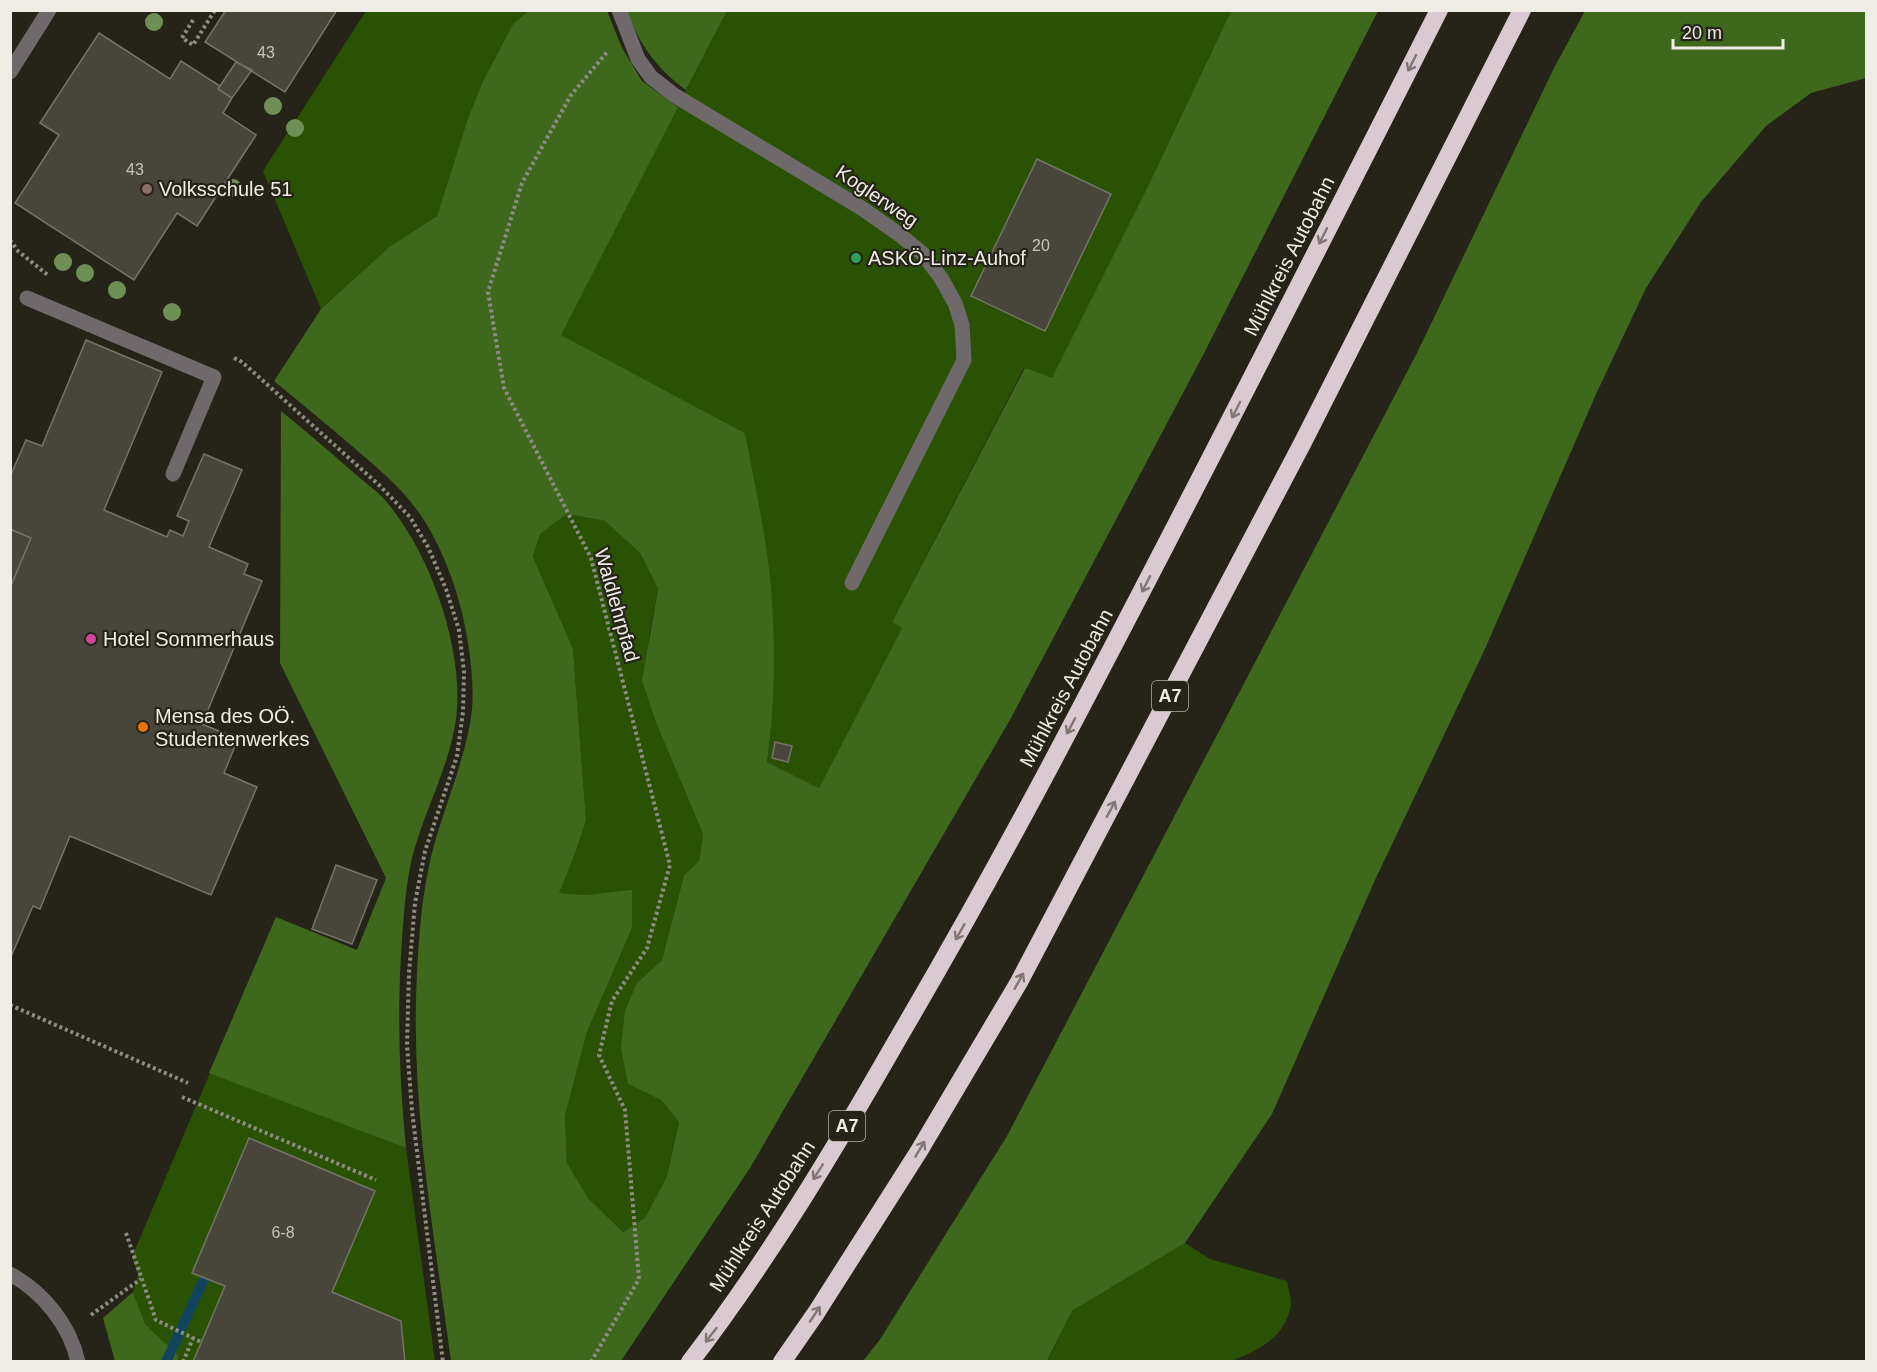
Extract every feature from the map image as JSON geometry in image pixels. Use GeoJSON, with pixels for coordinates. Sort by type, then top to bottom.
{"type":"FeatureCollection","features":[{"type":"Feature","properties":{"kind":"highway","name":"Mühlkreis Autobahn"},"geometry":{"type":"LineString","coordinates":[[690,1362],[750,1277],[855,1115],[989,881],[1126,622],[1439,10]]}},
{"type":"Feature","properties":{"kind":"highway","name":"A7"},"geometry":{"type":"LineString","coordinates":[[782,1362],[816,1313],[912,1162],[1019,982],[1281,484],[1522,10]]}},
{"type":"Feature","properties":{"kind":"street"},"geometry":{"type":"LineString","coordinates":[[10,72],[49,10]]}},
{"type":"Feature","properties":{"kind":"street","name":"Koglerweg"},"geometry":{"type":"LineString","coordinates":[[619,10],[625,31],[638,59],[651,77],[674,94],[900,234],[922,253],[941,278],[955,303],[963,325],[964,360],[852,583]]}},
{"type":"Feature","properties":{"kind":"street"},"geometry":{"type":"LineString","coordinates":[[27,298],[214,378],[173,474]]}},
{"type":"Feature","properties":{"kind":"street"},"geometry":{"type":"LineString","coordinates":[[10,1274],[39,1294],[59,1318],[74,1346],[78,1362]]}},
{"type":"Feature","properties":{"kind":"path"},"geometry":{"type":"LineString","coordinates":[[193,20],[182,38],[193,45],[215,10]]}},
{"type":"Feature","properties":{"kind":"path","name":"Waldlehrpfad"},"geometry":{"type":"LineString","coordinates":[[591,1362],[639,1279],[625,1110],[598,1055],[612,1001],[647,948],[670,865],[591,558],[504,388],[488,292],[522,183],[571,95],[625,31]]}},
{"type":"Feature","properties":{"kind":"path"},"geometry":{"type":"LineString","coordinates":[[10,240],[18,251],[49,276],[59,281]]}},
{"type":"Feature","properties":{"kind":"path"},"geometry":{"type":"LineString","coordinates":[[233,357],[285,399],[379,485],[410,518],[428,547],[446,589],[459,630],[464,672],[463,712],[457,756],[425,851],[415,903],[409,973],[407,1045],[412,1111],[443,1362]]}},
{"type":"Feature","properties":{"kind":"path"},"geometry":{"type":"LineString","coordinates":[[10,1005],[188,1083]]}},
{"type":"Feature","properties":{"kind":"path"},"geometry":{"type":"LineString","coordinates":[[182,1097],[376,1180]]}},
{"type":"Feature","properties":{"kind":"path"},"geometry":{"type":"LineString","coordinates":[[126,1233],[156,1320],[166,1327],[201,1342]]}},
{"type":"Feature","properties":{"kind":"path"},"geometry":{"type":"LineString","coordinates":[[92,1315],[141,1279]]}},
{"type":"Feature","properties":{"kind":"path"},"geometry":{"type":"LineString","coordinates":[[183,1362],[190,1337]]}},
{"type":"Feature","properties":{"kind":"green space"},"geometry":{"type":"Polygon","coordinates":[[[366,11],[528,11],[513,24],[483,81],[468,118],[437,216],[389,247],[321,309],[263,171],[366,11]]]}},
{"type":"Feature","properties":{"kind":"green space"},"geometry":{"type":"Polygon","coordinates":[[[528,11],[607,11],[622,48],[642,81],[678,107],[561,335],[745,433],[766,544],[771,584],[774,661],[767,762],[819,788],[902,628],[892,622],[1025,368],[1052,378],[1150,182],[1231,11],[1378,11],[1201,359],[1011,718],[750,1168],[621,1361],[451,1361],[425,1168],[420,1119],[416,1022],[420,929],[428,871],[462,757],[472,713],[472,673],[465,626],[456,591],[443,556],[426,524],[410,501],[378,468],[274,381],[321,309],[389,247],[437,216],[468,118],[483,81],[513,24],[528,11]],[[567,514],[540,534],[533,557],[573,649],[586,820],[559,893],[586,895],[632,890],[632,928],[587,1032],[565,1116],[567,1163],[588,1198],[623,1232],[645,1218],[667,1176],[679,1122],[661,1100],[628,1084],[621,1048],[625,1011],[637,983],[662,960],[684,875],[699,861],[703,834],[657,725],[642,681],[658,589],[640,553],[605,521],[567,514]]]}},
{"type":"Feature","properties":{"kind":"green space"},"geometry":{"type":"Polygon","coordinates":[[[627,11],[727,11],[686,90],[675,82],[650,55],[637,35],[627,11]]]}},
{"type":"Feature","properties":{"kind":"green space","name":"ASKÖ-Linz-Auhof"},"geometry":{"type":"Polygon","coordinates":[[[727,11],[1231,11],[1150,182],[1052,379],[1024,368],[892,622],[902,628],[819,788],[767,762],[770,739],[773,620],[768,560],[745,433],[560,335],[727,11]]]}},
{"type":"Feature","properties":{"kind":"green space"},"geometry":{"type":"Polygon","coordinates":[[[1585,11],[1866,11],[1866,78],[1811,93],[1766,126],[1701,202],[1646,288],[1597,392],[1484,651],[1375,880],[1272,1114],[1185,1243],[1072,1311],[1047,1361],[863,1361],[879,1341],[1007,1136],[1417,353],[1554,68],[1585,11]]]}},
{"type":"Feature","properties":{"kind":"green space"},"geometry":{"type":"Polygon","coordinates":[[[281,411],[378,493],[401,522],[430,574],[441,603],[455,663],[457,692],[453,737],[412,858],[404,908],[399,1017],[400,1070],[406,1148],[209,1073],[276,917],[357,950],[386,878],[280,663],[281,411]]]}},
{"type":"Feature","properties":{"kind":"green space"},"geometry":{"type":"Polygon","coordinates":[[[567,514],[605,521],[640,553],[658,589],[649,637],[657,725],[703,834],[699,861],[684,875],[662,960],[637,983],[628,1084],[661,1100],[679,1122],[667,1176],[645,1218],[623,1232],[588,1198],[567,1164],[565,1116],[587,1032],[632,928],[632,891],[586,895],[558,893],[586,820],[573,650],[533,557],[540,534],[567,514]]]}},
{"type":"Feature","properties":{"kind":"green space"},"geometry":{"type":"Polygon","coordinates":[[[210,1073],[406,1148],[435,1361],[177,1361],[179,1356],[145,1324],[133,1292],[138,1275],[132,1257],[210,1073]]]}},
{"type":"Feature","properties":{"kind":"green space"},"geometry":{"type":"Polygon","coordinates":[[[1185,1243],[1210,1259],[1287,1281],[1291,1305],[1288,1316],[1277,1334],[1261,1347],[1231,1361],[1047,1362],[1072,1311],[1185,1243]]]}},
{"type":"Feature","properties":{"kind":"green space"},"geometry":{"type":"Polygon","coordinates":[[[133,1292],[145,1324],[179,1356],[177,1361],[115,1361],[103,1318],[133,1292]]]}},
{"type":"Feature","properties":{"kind":"building"},"geometry":{"type":"Polygon","coordinates":[[[226,10],[337,10],[285,92],[205,42],[226,10]]]}},
{"type":"Feature","properties":{"kind":"building"},"geometry":{"type":"Polygon","coordinates":[[[99,33],[170,79],[181,61],[220,86],[218,89],[232,98],[223,113],[256,135],[197,226],[177,213],[134,280],[15,203],[59,135],[40,123],[99,33]]]}},
{"type":"Feature","properties":{"kind":"building"},"geometry":{"type":"Polygon","coordinates":[[[236,62],[252,70],[232,98],[218,89],[236,62]]]}},
{"type":"Feature","properties":{"kind":"building"},"geometry":{"type":"Polygon","coordinates":[[[1037,159],[1111,194],[1045,331],[971,296],[1037,159]]]}},
{"type":"Feature","properties":{"kind":"building"},"geometry":{"type":"Polygon","coordinates":[[[86,340],[162,372],[104,510],[167,537],[170,530],[183,536],[189,521],[177,516],[204,454],[242,470],[209,547],[248,564],[244,574],[262,581],[202,724],[238,739],[224,773],[257,787],[211,895],[70,836],[40,909],[33,906],[10,959],[10,477],[26,440],[42,446],[86,340]]]}},
{"type":"Feature","properties":{"kind":"building"},"geometry":{"type":"Polygon","coordinates":[[[10,529],[31,538],[10,588],[10,529]]]}},
{"type":"Feature","properties":{"kind":"building"},"geometry":{"type":"Polygon","coordinates":[[[775,742],[792,746],[788,762],[772,758],[775,742]]]}},
{"type":"Feature","properties":{"kind":"building"},"geometry":{"type":"Polygon","coordinates":[[[336,865],[377,880],[352,944],[312,929],[336,865]]]}},
{"type":"Feature","properties":{"kind":"building"},"geometry":{"type":"Polygon","coordinates":[[[249,1138],[375,1191],[332,1292],[401,1321],[405,1362],[193,1362],[225,1286],[192,1273],[249,1138]]]}},
{"type":"Feature","properties":{"kind":"waterway"},"geometry":{"type":"LineString","coordinates":[[166,1362],[205,1277]]}},
{"type":"Feature","properties":{"kind":"place","name":"Volksschule 51"},"geometry":{"type":"Point","coordinates":[147,189]}},
{"type":"Feature","properties":{"kind":"place","name":"ASKÖ-Linz-Auhof"},"geometry":{"type":"Point","coordinates":[856,258]}},
{"type":"Feature","properties":{"kind":"place","name":"Hotel Sommerhaus"},"geometry":{"type":"Point","coordinates":[91,639]}},
{"type":"Feature","properties":{"kind":"place","name":"Mensa des OÖ. Studentenwerkes"},"geometry":{"type":"Point","coordinates":[143,727]}}]}
